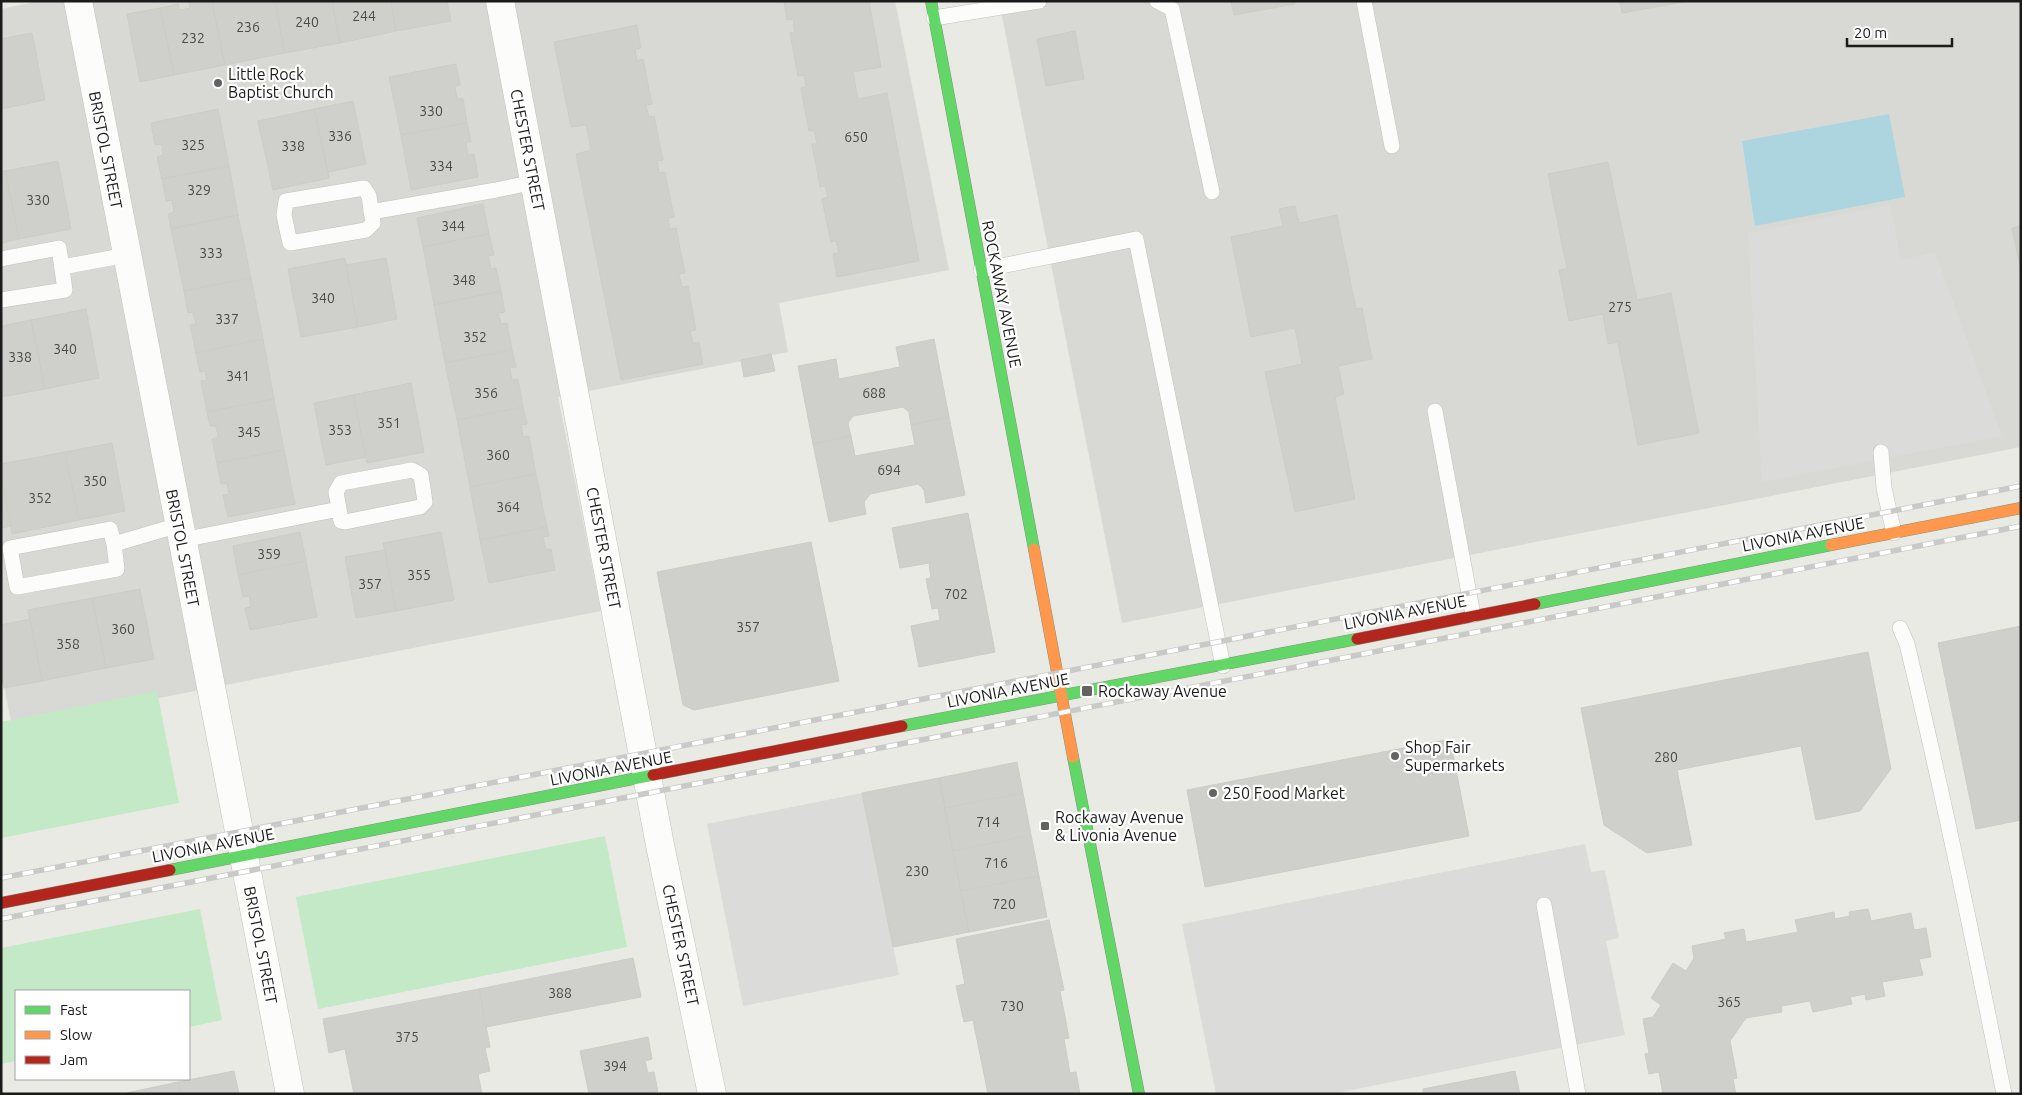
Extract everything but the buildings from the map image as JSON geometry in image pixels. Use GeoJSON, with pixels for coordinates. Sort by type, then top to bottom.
{"type":"FeatureCollection","features":[{"type":"Feature","properties":{"kind":"street","name":"BRISTOL STREET"},"geometry":{"type":"LineString","coordinates":[[78,1],[290,1094]]}},
{"type":"Feature","properties":{"kind":"street","name":"CHESTER STREET"},"geometry":{"type":"LineString","coordinates":[[500,1],[664,864],[712,1094]]}},
{"type":"Feature","properties":{"kind":"street","name":"ROCKAWAY AVENUE"},"geometry":{"type":"LineString","coordinates":[[931,1],[1139,1094]]}},
{"type":"Feature","properties":{"kind":"street","name":"LIVONIA AVENUE"},"geometry":{"type":"LineString","coordinates":[[1,903],[648,778],[1062,695],[1102,690],[2021,508]]}},
{"type":"Feature","properties":{"kind":"lane"},"geometry":{"type":"LineString","coordinates":[[934,18],[1039,1]]}},
{"type":"Feature","properties":{"kind":"lane"},"geometry":{"type":"LineString","coordinates":[[1157,1],[1172,9],[1212,192]]}},
{"type":"Feature","properties":{"kind":"lane"},"geometry":{"type":"LineString","coordinates":[[1364,1],[1392,146]]}},
{"type":"Feature","properties":{"kind":"lane"},"geometry":{"type":"LineString","coordinates":[[371,212],[534,182]]}},
{"type":"Feature","properties":{"kind":"lane"},"geometry":{"type":"LineString","coordinates":[[364,188],[369,196],[371,212],[373,223],[366,230],[290,243],[284,206],[286,201],[364,188]]}},
{"type":"Feature","properties":{"kind":"lane"},"geometry":{"type":"LineString","coordinates":[[981,270],[1136,239],[1223,666]]}},
{"type":"Feature","properties":{"kind":"lane"},"geometry":{"type":"LineString","coordinates":[[1,259],[59,248],[65,290],[1,300]]}},
{"type":"Feature","properties":{"kind":"lane"},"geometry":{"type":"LineString","coordinates":[[62,267],[127,255]]}},
{"type":"Feature","properties":{"kind":"lane"},"geometry":{"type":"LineString","coordinates":[[1435,411],[1473,615]]}},
{"type":"Feature","properties":{"kind":"lane"},"geometry":{"type":"LineString","coordinates":[[1881,452],[1884,488],[1894,533]]}},
{"type":"Feature","properties":{"kind":"lane"},"geometry":{"type":"LineString","coordinates":[[412,470],[421,475],[425,502],[420,508],[345,522],[341,521],[339,509],[336,492],[341,483],[412,470]]}},
{"type":"Feature","properties":{"kind":"lane"},"geometry":{"type":"LineString","coordinates":[[114,544],[180,532],[339,509]]}},
{"type":"Feature","properties":{"kind":"lane"},"geometry":{"type":"LineString","coordinates":[[110,529],[114,544],[117,569],[17,587],[10,548],[110,529]]}},
{"type":"Feature","properties":{"kind":"lane"},"geometry":{"type":"LineString","coordinates":[[1900,628],[1907,644],[1941,786],[2004,1094]]}},
{"type":"Feature","properties":{"kind":"lane"},"geometry":{"type":"LineString","coordinates":[[1544,905],[1578,1094]]}},
{"type":"Feature","properties":{"kind":"shaded area"},"geometry":{"type":"Polygon","coordinates":[[[40,1],[895,1],[949,270],[779,303],[788,352],[558,397],[601,611],[12,727],[1,671],[1,9],[40,1]]]}},
{"type":"Feature","properties":{"kind":"shaded area"},"geometry":{"type":"Polygon","coordinates":[[[999,1],[2021,1],[2021,447],[1122,623],[999,1]]]}},
{"type":"Feature","properties":{"kind":"shaded area"},"geometry":{"type":"Polygon","coordinates":[[[1889,114],[1905,197],[1755,226],[1742,141],[1889,114]]]}},
{"type":"Feature","properties":{"kind":"shaded area"},"geometry":{"type":"Polygon","coordinates":[[[1890,205],[1901,260],[1935,252],[2002,436],[1762,482],[1748,233],[1890,205]]]}},
{"type":"Feature","properties":{"kind":"shaded area"},"geometry":{"type":"Polygon","coordinates":[[[862,793],[899,975],[743,1006],[707,824],[862,793]]]}},
{"type":"Feature","properties":{"kind":"shaded area"},"geometry":{"type":"Polygon","coordinates":[[[1585,844],[1591,872],[1605,870],[1619,938],[1606,941],[1625,1035],[1332,1094],[1216,1094],[1182,924],[1585,844]]]}},
{"type":"Feature","properties":{"kind":"green space"},"geometry":{"type":"Polygon","coordinates":[[[157,691],[179,803],[1,838],[1,722],[157,691]]]}},
{"type":"Feature","properties":{"kind":"green space"},"geometry":{"type":"Polygon","coordinates":[[[605,836],[627,947],[318,1009],[296,897],[605,836]]]}},
{"type":"Feature","properties":{"kind":"green space"},"geometry":{"type":"Polygon","coordinates":[[[200,909],[222,1020],[190,1027],[190,990],[15,990],[15,1061],[1,1064],[1,948],[200,909]]]}},
{"type":"Feature","properties":{"kind":"railway"},"geometry":{"type":"LineString","coordinates":[[1,878],[2021,486]]}},
{"type":"Feature","properties":{"kind":"railway"},"geometry":{"type":"LineString","coordinates":[[1,919],[2021,526]]}},
{"type":"Feature","properties":{"kind":"traffic: fast"},"geometry":{"type":"LineString","coordinates":[[931,1],[1034,549]]}},
{"type":"Feature","properties":{"kind":"traffic: fast"},"geometry":{"type":"LineString","coordinates":[[1535,604],[1831,545]]}},
{"type":"Feature","properties":{"kind":"traffic: fast"},"geometry":{"type":"LineString","coordinates":[[902,726],[1357,639]]}},
{"type":"Feature","properties":{"kind":"traffic: fast"},"geometry":{"type":"LineString","coordinates":[[1073,757],[1139,1094]]}},
{"type":"Feature","properties":{"kind":"traffic: fast"},"geometry":{"type":"LineString","coordinates":[[170,870],[653,775]]}},
{"type":"Feature","properties":{"kind":"traffic: slow"},"geometry":{"type":"LineString","coordinates":[[1831,545],[2021,508]]}},
{"type":"Feature","properties":{"kind":"traffic: slow"},"geometry":{"type":"LineString","coordinates":[[1034,549],[1073,757]]}},
{"type":"Feature","properties":{"kind":"traffic: jam"},"geometry":{"type":"LineString","coordinates":[[1357,639],[1535,604]]}},
{"type":"Feature","properties":{"kind":"traffic: jam"},"geometry":{"type":"LineString","coordinates":[[653,775],[902,726]]}},
{"type":"Feature","properties":{"kind":"traffic: jam"},"geometry":{"type":"LineString","coordinates":[[1,903],[170,870]]}},
{"type":"Feature","properties":{"kind":"place","name":"Little Rock Baptist Church"},"geometry":{"type":"Point","coordinates":[218,83]}},
{"type":"Feature","properties":{"kind":"place","name":"Rockaway Avenue"},"geometry":{"type":"Point","coordinates":[1087,691]}},
{"type":"Feature","properties":{"kind":"place","name":"Shop Fair Supermarkets"},"geometry":{"type":"Point","coordinates":[1395,756]}},
{"type":"Feature","properties":{"kind":"place","name":"250 Food Market"},"geometry":{"type":"Point","coordinates":[1213,793]}},
{"type":"Feature","properties":{"kind":"place","name":"Rockaway Avenue & Livonia Avenue"},"geometry":{"type":"Point","coordinates":[1045,826]}}]}
